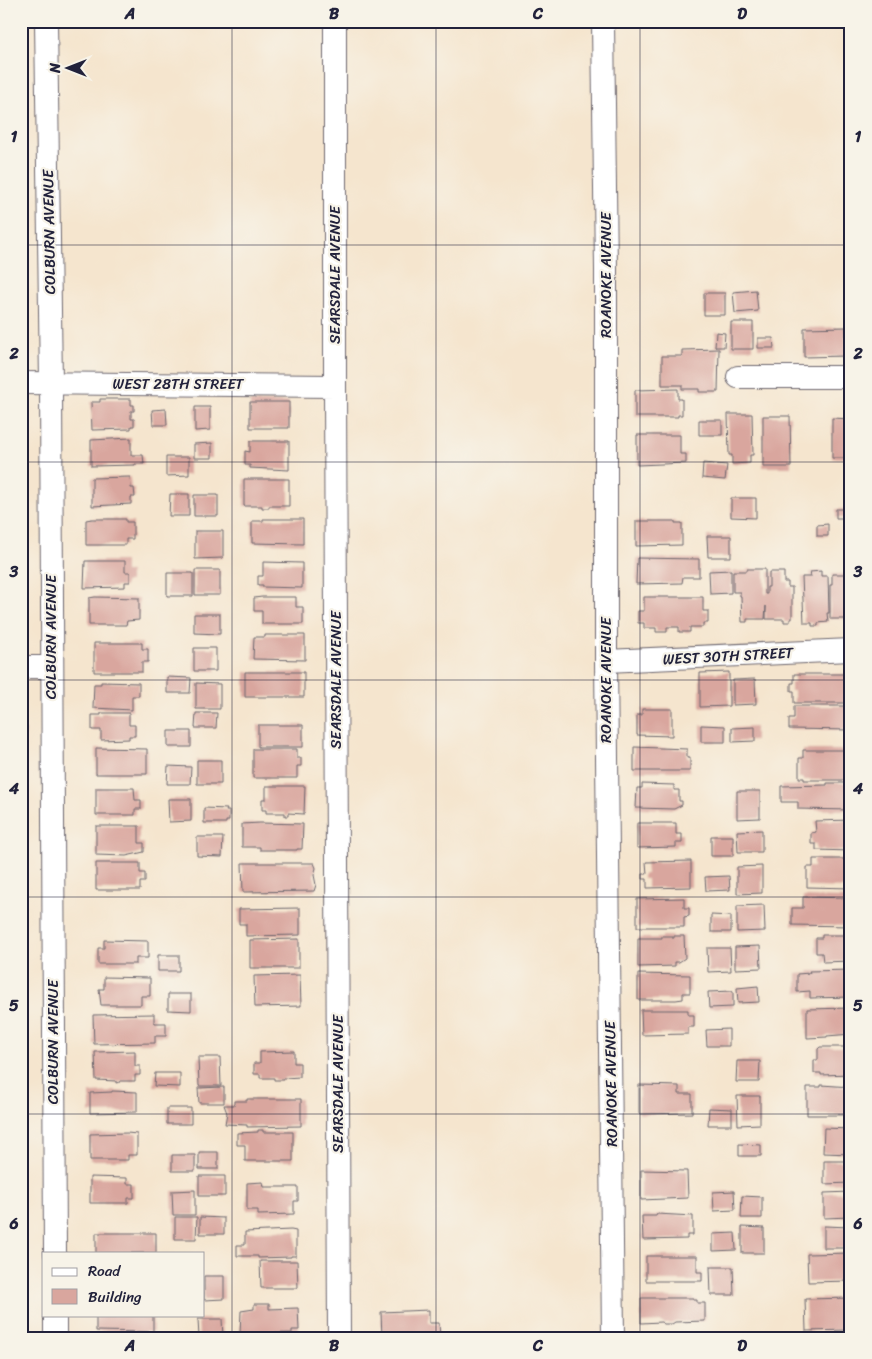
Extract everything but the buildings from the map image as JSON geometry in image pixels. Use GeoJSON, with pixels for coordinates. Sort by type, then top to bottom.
{"type":"FeatureCollection","features":[{"type":"Feature","properties":{"kind":"street","name":"COLBURN AVENUE"},"geometry":{"type":"LineString","coordinates":[[46,21],[51,383],[55,1252]]}},
{"type":"Feature","properties":{"kind":"street","name":"SEARSDALE AVENUE"},"geometry":{"type":"LineString","coordinates":[[335,21],[339,1338]]}},
{"type":"Feature","properties":{"kind":"street","name":"ROANOKE AVENUE"},"geometry":{"type":"LineString","coordinates":[[603,21],[606,270],[606,661],[614,1338]]}},
{"type":"Feature","properties":{"kind":"street"},"geometry":{"type":"LineString","coordinates":[[738,377],[851,377]]}},
{"type":"Feature","properties":{"kind":"street","name":"WEST 28TH STREET"},"geometry":{"type":"LineString","coordinates":[[21,383],[335,386]]}},
{"type":"Feature","properties":{"kind":"street","name":"WEST 30TH STREET"},"geometry":{"type":"LineString","coordinates":[[606,661],[851,650]]}},
{"type":"Feature","properties":{"kind":"street"},"geometry":{"type":"LineString","coordinates":[[21,668],[51,668]]}},
{"type":"Feature","properties":{"kind":"street"},"geometry":{"type":"LineString","coordinates":[[55,1316],[55,1338]]}}]}
